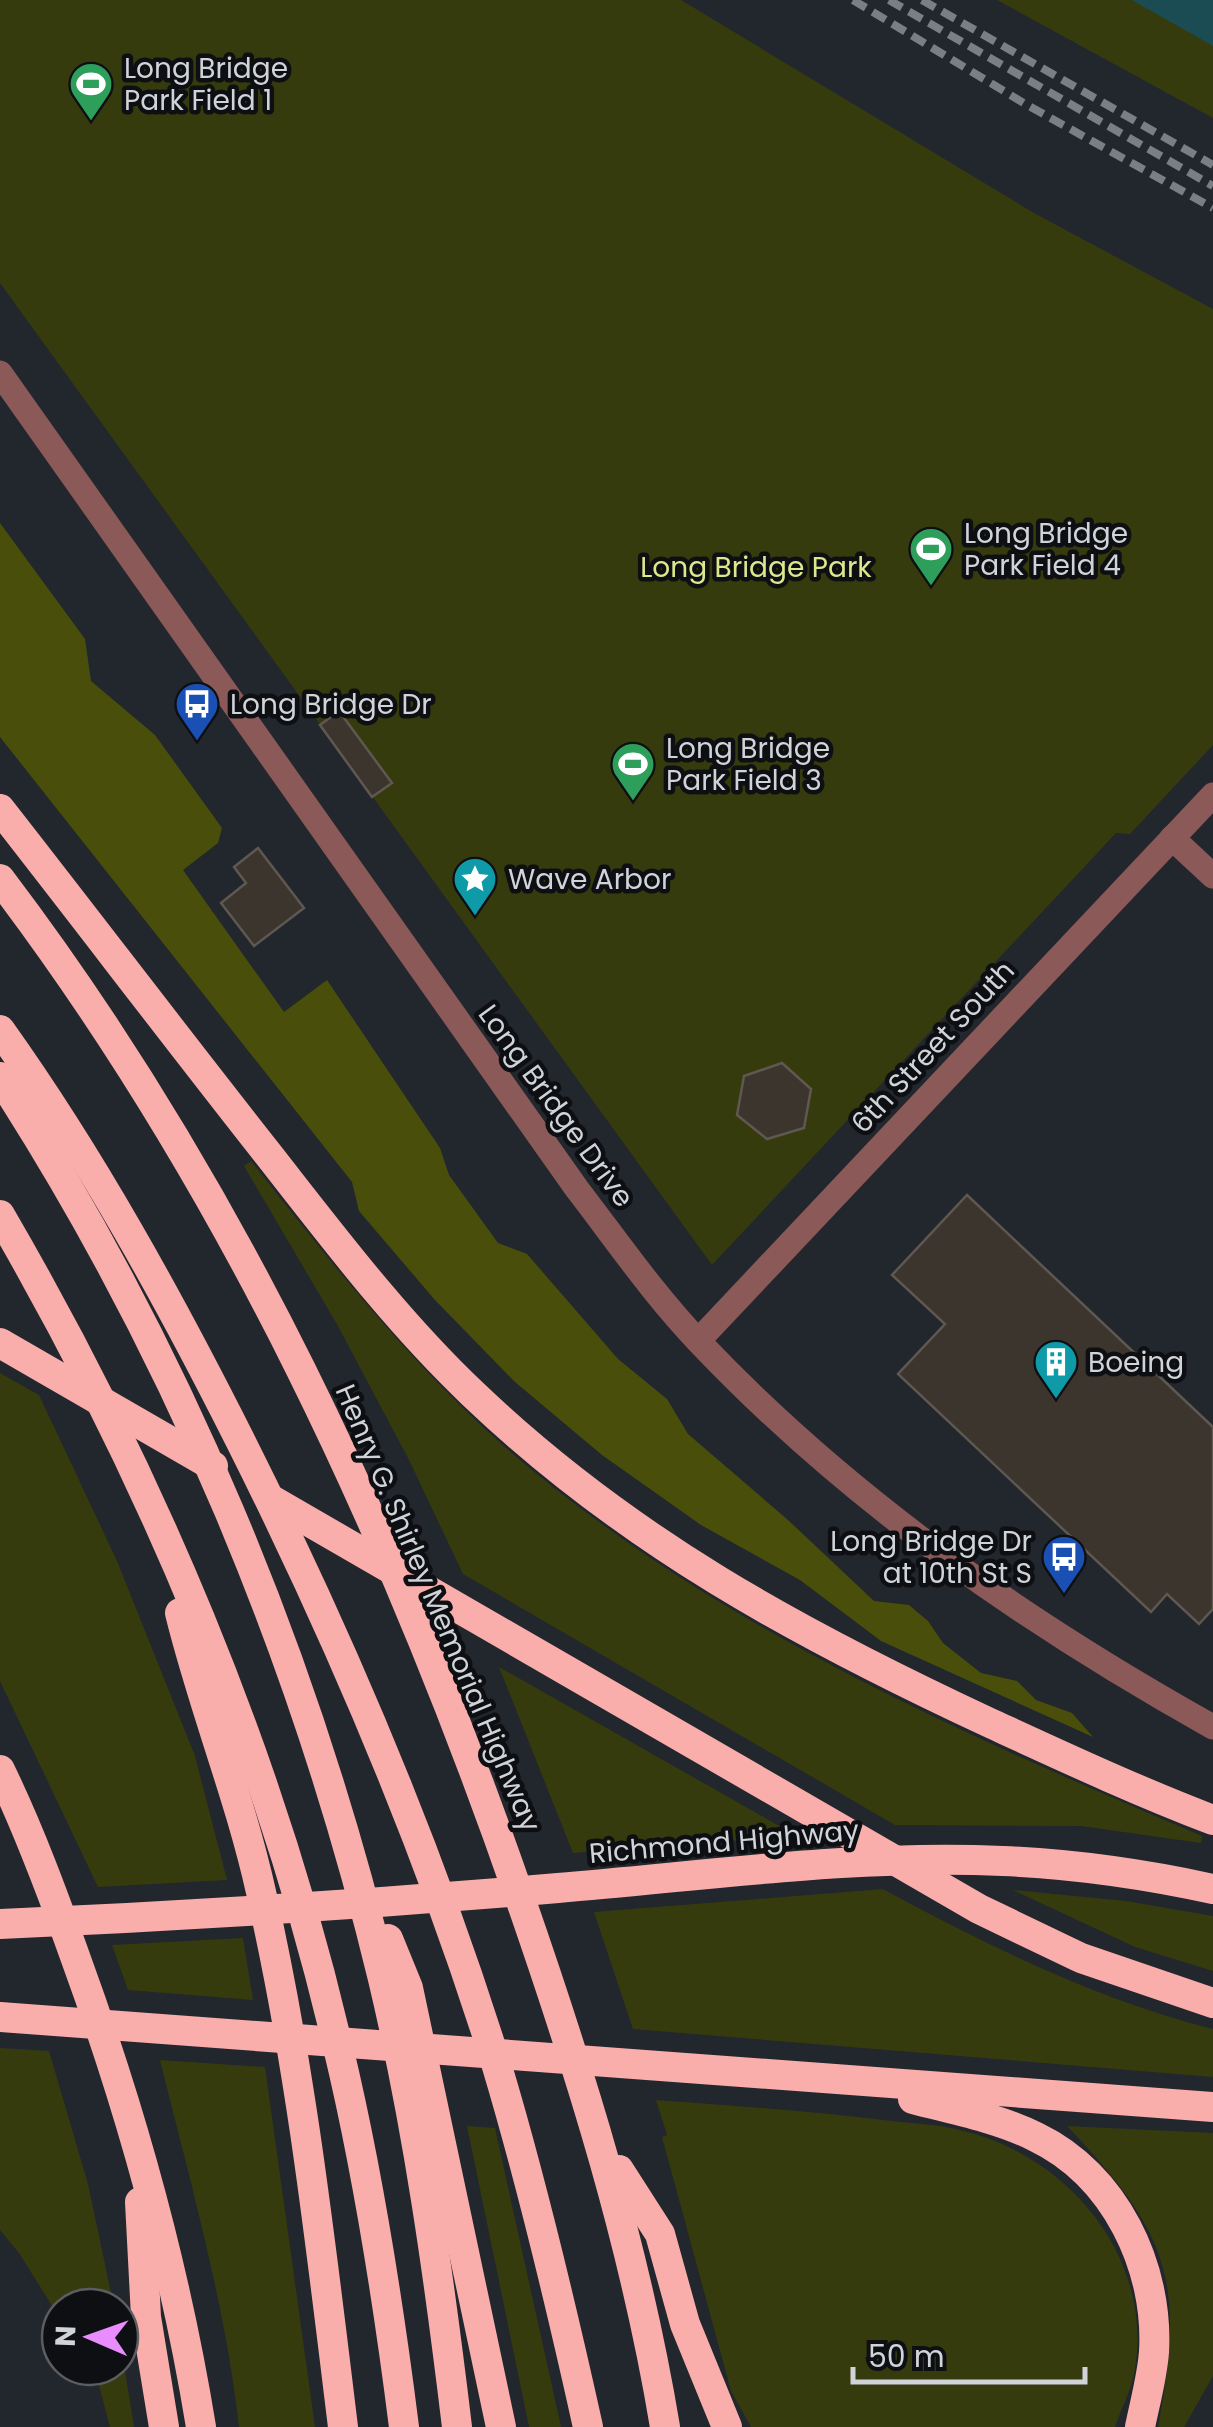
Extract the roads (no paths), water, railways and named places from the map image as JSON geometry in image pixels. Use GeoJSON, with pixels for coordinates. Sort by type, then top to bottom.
{"type":"FeatureCollection","features":[{"type":"Feature","properties":{"kind":"highway"},"geometry":{"type":"LineString","coordinates":[[0,809],[389,1305],[470,1392],[555,1467],[690,1566],[812,1635],[1069,1760],[1213,1820]]}},
{"type":"Feature","properties":{"kind":"highway","name":"Henry G. Shirley Memorial Highway"},"geometry":{"type":"LineString","coordinates":[[0,879],[140,1078],[267,1298],[384,1547],[492,1818],[602,2142],[646,2325],[665,2427]]}},
{"type":"Feature","properties":{"kind":"highway"},"geometry":{"type":"LineString","coordinates":[[0,1030],[139,1252],[214,1387],[334,1632],[412,1825],[468,1981],[516,2133],[588,2427]]}},
{"type":"Feature","properties":{"kind":"highway"},"geometry":{"type":"LineString","coordinates":[[0,1076],[82,1209],[183,1403],[266,1606],[342,1830],[408,1988],[456,2427]]}},
{"type":"Feature","properties":{"kind":"highway"},"geometry":{"type":"LineString","coordinates":[[0,1215],[77,1356],[156,1518],[196,1680],[319,1972],[354,2123],[387,2305],[404,2427]]}},
{"type":"Feature","properties":{"kind":"highway"},"geometry":{"type":"LineString","coordinates":[[0,1343],[980,1909],[1080,1958],[1213,2003]]}},
{"type":"Feature","properties":{"kind":"highway"},"geometry":{"type":"LineString","coordinates":[[5,1781],[82,1976],[136,2139],[175,2288],[200,2427]]}},
{"type":"Feature","properties":{"kind":"highway"},"geometry":{"type":"LineString","coordinates":[[262,1837],[343,2427]]}},
{"type":"Feature","properties":{"kind":"highway","name":"Richmond Highway"},"geometry":{"type":"LineString","coordinates":[[0,1924],[191,1916],[941,1860],[1052,1864],[1126,1872],[1213,1889]]}},
{"type":"Feature","properties":{"kind":"highway"},"geometry":{"type":"LineString","coordinates":[[0,2016],[1213,2107]]}},
{"type":"Feature","properties":{"kind":"highway"},"geometry":{"type":"LineString","coordinates":[[842,2080],[1013,2127],[1039,2138],[1086,2172],[1121,2217],[1134,2242],[1152,2300],[1154,2353],[1140,2427]]}},
{"type":"Feature","properties":{"kind":"highway"},"geometry":{"type":"LineString","coordinates":[[426,2130],[501,2427]]}},
{"type":"Feature","properties":{"kind":"highway"},"geometry":{"type":"LineString","coordinates":[[136,2139],[146,2317],[164,2427]]}},
{"type":"Feature","properties":{"kind":"highway"},"geometry":{"type":"LineString","coordinates":[[602,2142],[660,2234],[685,2324],[727,2427]]}},
{"type":"Feature","properties":{"kind":"street","name":"Long Bridge Drive"},"geometry":{"type":"LineString","coordinates":[[0,374],[577,1189],[698,1341],[810,1450],[894,1520],[1023,1614],[1213,1727]]}},
{"type":"Feature","properties":{"kind":"street","name":"6th Street South"},"geometry":{"type":"LineString","coordinates":[[698,1341],[1213,795]]}},
{"type":"Feature","properties":{"kind":"street"},"geometry":{"type":"LineString","coordinates":[[1172,838],[1213,876]]}},
{"type":"Feature","properties":{"kind":"water"},"geometry":{"type":"Polygon","coordinates":[[[1132,0],[1213,0],[1213,46],[1132,0]]]}},
{"type":"Feature","properties":{"kind":"railway"},"geometry":{"type":"LineString","coordinates":[[853,0],[1027,105],[1213,208]]}},
{"type":"Feature","properties":{"kind":"railway"},"geometry":{"type":"LineString","coordinates":[[889,0],[1213,186]]}},
{"type":"Feature","properties":{"kind":"railway"},"geometry":{"type":"LineString","coordinates":[[922,0],[1213,165]]}},
{"type":"Feature","properties":{"kind":"place","name":"Long Bridge Park Field 1"},"geometry":{"type":"Point","coordinates":[91,122]}},
{"type":"Feature","properties":{"kind":"place","name":"Long Bridge Park Field 4"},"geometry":{"type":"Point","coordinates":[931,587]}},
{"type":"Feature","properties":{"kind":"place","name":"Long Bridge Dr"},"geometry":{"type":"Point","coordinates":[197,742]}},
{"type":"Feature","properties":{"kind":"place","name":"Long Bridge Park Field 3"},"geometry":{"type":"Point","coordinates":[633,802]}},
{"type":"Feature","properties":{"kind":"place","name":"Wave Arbor"},"geometry":{"type":"Point","coordinates":[475,917]}},
{"type":"Feature","properties":{"kind":"place","name":"Boeing"},"geometry":{"type":"Point","coordinates":[1056,1400]}},
{"type":"Feature","properties":{"kind":"place","name":"Long Bridge Dr at 10th St S"},"geometry":{"type":"Point","coordinates":[1064,1595]}},
{"type":"Feature","properties":{"kind":"park label","name":"Long Bridge Park"},"geometry":{"type":"Point","coordinates":[756,567]}}]}
